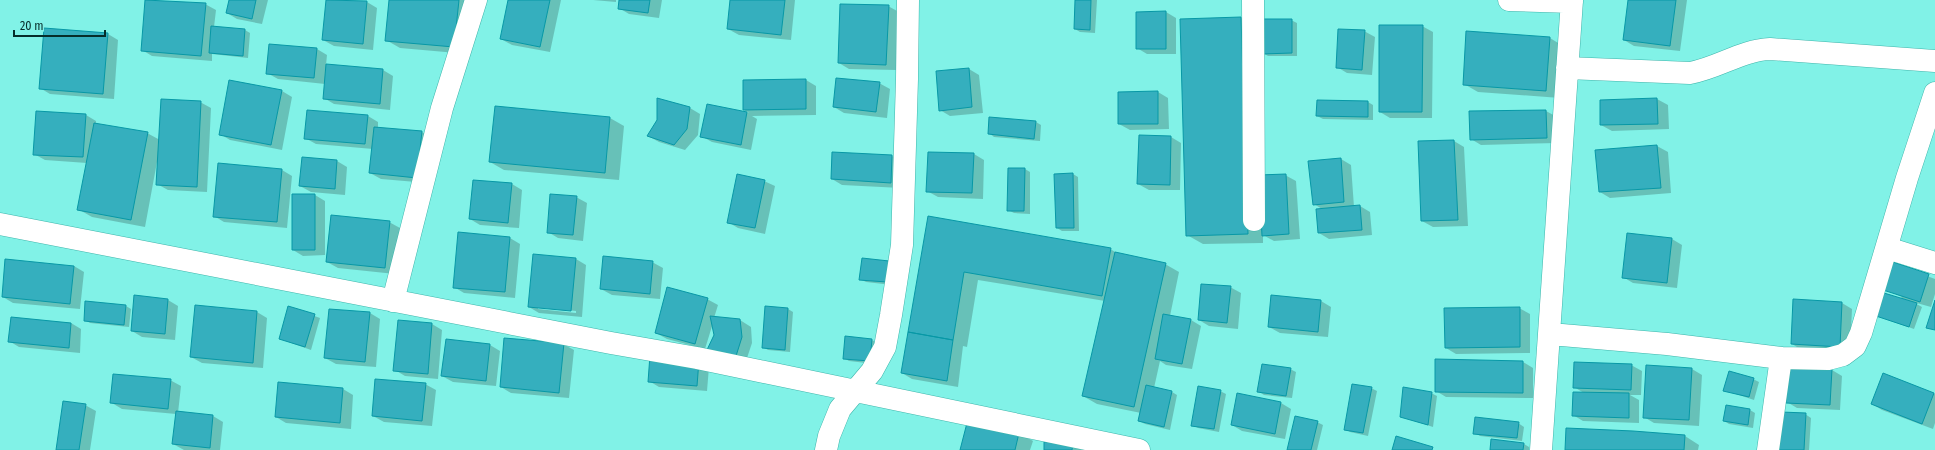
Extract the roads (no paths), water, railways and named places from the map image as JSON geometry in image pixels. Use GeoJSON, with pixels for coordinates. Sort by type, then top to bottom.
{"type":"FeatureCollection","features":[{"type":"Feature","properties":{"kind":"street"},"geometry":{"type":"LineString","coordinates":[[393,301],[442,108],[476,0]]}},
{"type":"Feature","properties":{"kind":"street"},"geometry":{"type":"LineString","coordinates":[[826,450],[829,436],[840,409],[872,371],[884,347],[902,245],[908,0]]}},
{"type":"Feature","properties":{"kind":"street"},"geometry":{"type":"LineString","coordinates":[[1253,0],[1254,220]]}},
{"type":"Feature","properties":{"kind":"street"},"geometry":{"type":"LineString","coordinates":[[1509,0],[1572,1],[1541,450]]}},
{"type":"Feature","properties":{"kind":"street"},"geometry":{"type":"LineString","coordinates":[[1567,68],[1690,73],[1703,71],[1760,49],[1935,61]]}},
{"type":"Feature","properties":{"kind":"street"},"geometry":{"type":"LineString","coordinates":[[1550,334],[1667,344],[1781,358],[1828,359],[1843,355],[1855,346],[1861,333],[1907,178],[1935,93]]}},
{"type":"Feature","properties":{"kind":"street"},"geometry":{"type":"LineString","coordinates":[[0,224],[611,343],[697,358],[1139,450]]}},
{"type":"Feature","properties":{"kind":"street"},"geometry":{"type":"LineString","coordinates":[[1887,248],[1935,263]]}},
{"type":"Feature","properties":{"kind":"street"},"geometry":{"type":"LineString","coordinates":[[1768,450],[1781,358]]}}]}
